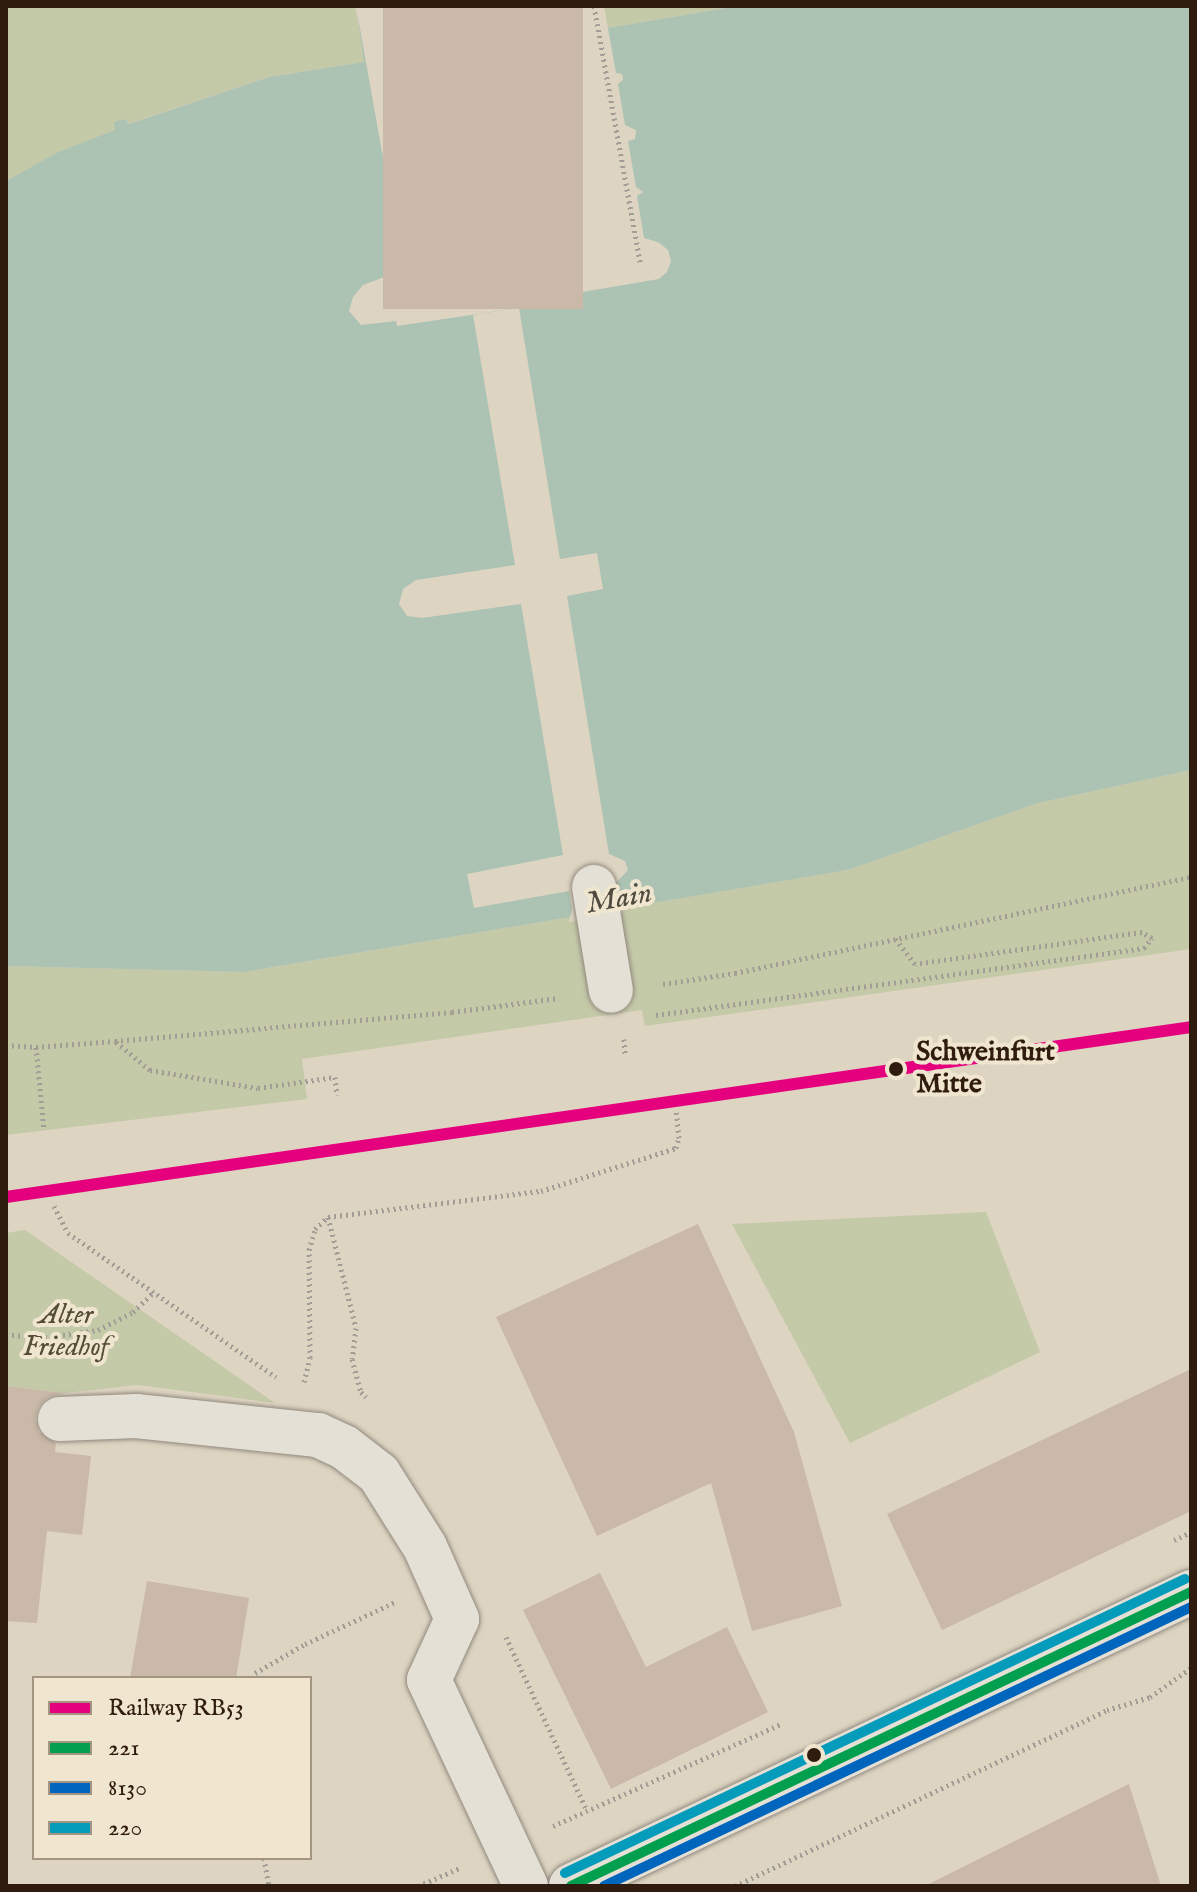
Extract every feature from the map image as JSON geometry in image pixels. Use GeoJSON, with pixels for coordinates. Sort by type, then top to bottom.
{"type":"FeatureCollection","features":[{"type":"Feature","properties":{"kind":"street"},"geometry":{"type":"LineString","coordinates":[[594,887],[601,931],[627,1004]]}},
{"type":"Feature","properties":{"kind":"street"},"geometry":{"type":"LineString","coordinates":[[60,1419],[136,1416],[318,1435],[344,1447],[379,1474],[425,1547],[457,1619],[429,1680],[526,1886]]}},
{"type":"Feature","properties":{"kind":"street"},"geometry":{"type":"LineString","coordinates":[[571,1886],[1191,1592]]}},
{"type":"Feature","properties":{"kind":"path"},"geometry":{"type":"LineString","coordinates":[[594,6],[640,262]]}},
{"type":"Feature","properties":{"kind":"path"},"geometry":{"type":"LineString","coordinates":[[627,1004],[735,973],[1191,877]]}},
{"type":"Feature","properties":{"kind":"path"},"geometry":{"type":"LineString","coordinates":[[6,1045],[36,1047],[452,1012],[627,1004],[1144,948],[1152,938],[1142,932],[915,964],[895,938]]}},
{"type":"Feature","properties":{"kind":"path"},"geometry":{"type":"LineString","coordinates":[[115,1041],[150,1070],[258,1088],[335,1077],[337,1095]]}},
{"type":"Feature","properties":{"kind":"path"},"geometry":{"type":"LineString","coordinates":[[36,1047],[44,1130]]}},
{"type":"Feature","properties":{"kind":"path"},"geometry":{"type":"LineString","coordinates":[[301,1394],[310,1358],[309,1250],[315,1229],[328,1217],[541,1191],[676,1148],[679,1138],[676,1111]]}},
{"type":"Feature","properties":{"kind":"path"},"geometry":{"type":"LineString","coordinates":[[54,1206],[68,1233],[301,1394],[318,1435]]}},
{"type":"Feature","properties":{"kind":"path"},"geometry":{"type":"LineString","coordinates":[[328,1217],[356,1328],[352,1359],[361,1392],[369,1399]]}},
{"type":"Feature","properties":{"kind":"path"},"geometry":{"type":"LineString","coordinates":[[6,1334],[39,1338],[98,1330],[133,1312],[155,1291]]}},
{"type":"Feature","properties":{"kind":"path"},"geometry":{"type":"LineString","coordinates":[[1162,1545],[1191,1532]]}},
{"type":"Feature","properties":{"kind":"path"},"geometry":{"type":"LineString","coordinates":[[254,1676],[305,1644],[399,1600],[509,1638],[587,1811]]}},
{"type":"Feature","properties":{"kind":"path"},"geometry":{"type":"LineString","coordinates":[[735,1886],[1107,1710],[1150,1697],[1191,1668]]}},
{"type":"Feature","properties":{"kind":"path"},"geometry":{"type":"LineString","coordinates":[[507,1847],[789,1720]]}},
{"type":"Feature","properties":{"kind":"path"},"geometry":{"type":"LineString","coordinates":[[264,1860],[269,1886]]}},
{"type":"Feature","properties":{"kind":"green space"},"geometry":{"type":"Polygon","coordinates":[[[6,6],[355,6],[365,62],[269,77],[128,124],[125,119],[115,122],[116,130],[56,153],[6,181],[6,6]]]}},
{"type":"Feature","properties":{"kind":"green space"},"geometry":{"type":"Polygon","coordinates":[[[604,6],[738,6],[608,28],[604,6]]]}},
{"type":"Feature","properties":{"kind":"green space"},"geometry":{"type":"Polygon","coordinates":[[[1191,770],[1191,949],[645,1026],[642,1010],[302,1059],[307,1099],[6,1135],[6,966],[244,972],[848,870],[1038,803],[1191,770]]]}},
{"type":"Feature","properties":{"kind":"green space"},"geometry":{"type":"Polygon","coordinates":[[[986,1212],[1040,1352],[850,1443],[732,1224],[986,1212]]]}},
{"type":"Feature","properties":{"kind":"green space","name":"Alter Friedhof"},"geometry":{"type":"Polygon","coordinates":[[[25,1230],[275,1403],[138,1385],[64,1393],[6,1386],[6,1233],[25,1230]]]}},
{"type":"Feature","properties":{"kind":"water","name":"Main"},"geometry":{"type":"Polygon","coordinates":[[[356,6],[403,270],[363,285],[353,297],[349,311],[361,325],[396,321],[397,326],[518,308],[518,303],[659,279],[667,272],[671,261],[668,250],[658,242],[644,238],[637,196],[643,192],[636,187],[628,141],[635,139],[636,130],[625,125],[618,84],[623,80],[622,74],[616,73],[604,6],[608,28],[738,6],[1191,6],[1191,770],[1038,803],[848,870],[244,972],[6,966],[6,181],[56,153],[115,130],[114,122],[125,119],[129,124],[269,77],[364,62],[356,6]]]}},
{"type":"Feature","properties":{"kind":"pier"},"geometry":{"type":"Polygon","coordinates":[[[519,308],[560,559],[597,553],[603,589],[567,596],[609,854],[625,861],[628,870],[615,884],[623,913],[569,922],[572,909],[569,891],[474,908],[467,874],[563,855],[521,604],[422,618],[407,616],[399,604],[403,589],[416,580],[515,565],[473,315],[519,308]]]}},
{"type":"Feature","properties":{"kind":"building"},"geometry":{"type":"Polygon","coordinates":[[[383,6],[583,6],[583,309],[383,309],[383,6]]]}},
{"type":"Feature","properties":{"kind":"building"},"geometry":{"type":"Polygon","coordinates":[[[698,1224],[794,1432],[842,1606],[752,1631],[711,1483],[597,1536],[496,1317],[698,1224]]]}},
{"type":"Feature","properties":{"kind":"building"},"geometry":{"type":"Polygon","coordinates":[[[1191,1369],[1191,1511],[942,1630],[887,1514],[1191,1369]]]}},
{"type":"Feature","properties":{"kind":"building"},"geometry":{"type":"Polygon","coordinates":[[[6,1386],[64,1393],[47,1398],[38,1407],[35,1419],[39,1432],[56,1443],[55,1452],[91,1456],[82,1535],[47,1531],[37,1623],[6,1621],[6,1386]]]}},
{"type":"Feature","properties":{"kind":"building"},"geometry":{"type":"Polygon","coordinates":[[[600,1573],[646,1667],[727,1627],[768,1712],[611,1789],[523,1610],[600,1573]]]}},
{"type":"Feature","properties":{"kind":"building"},"geometry":{"type":"Polygon","coordinates":[[[147,1581],[249,1598],[236,1676],[130,1676],[147,1581]]]}},
{"type":"Feature","properties":{"kind":"building"},"geometry":{"type":"Polygon","coordinates":[[[1129,1784],[1161,1886],[925,1886],[1129,1784]]]}},
{"type":"Feature","properties":{"kind":"rail line","name":"RB53"},"geometry":{"type":"LineString","coordinates":[[6,1197],[1191,1027]]}},
{"type":"Feature","properties":{"kind":"transit line","name":"220"},"geometry":{"type":"LineString","coordinates":[[565,1873],[1185,1579]]}},
{"type":"Feature","properties":{"kind":"transit line","name":"221"},"geometry":{"type":"LineString","coordinates":[[571,1886],[1191,1592]]}},
{"type":"Feature","properties":{"kind":"transit line","name":"8130"},"geometry":{"type":"LineString","coordinates":[[604,1886],[1191,1607]]}},
{"type":"Feature","properties":{"kind":"place","name":"Schweinfurt Mitte"},"geometry":{"type":"Point","coordinates":[896,1069]}}]}
